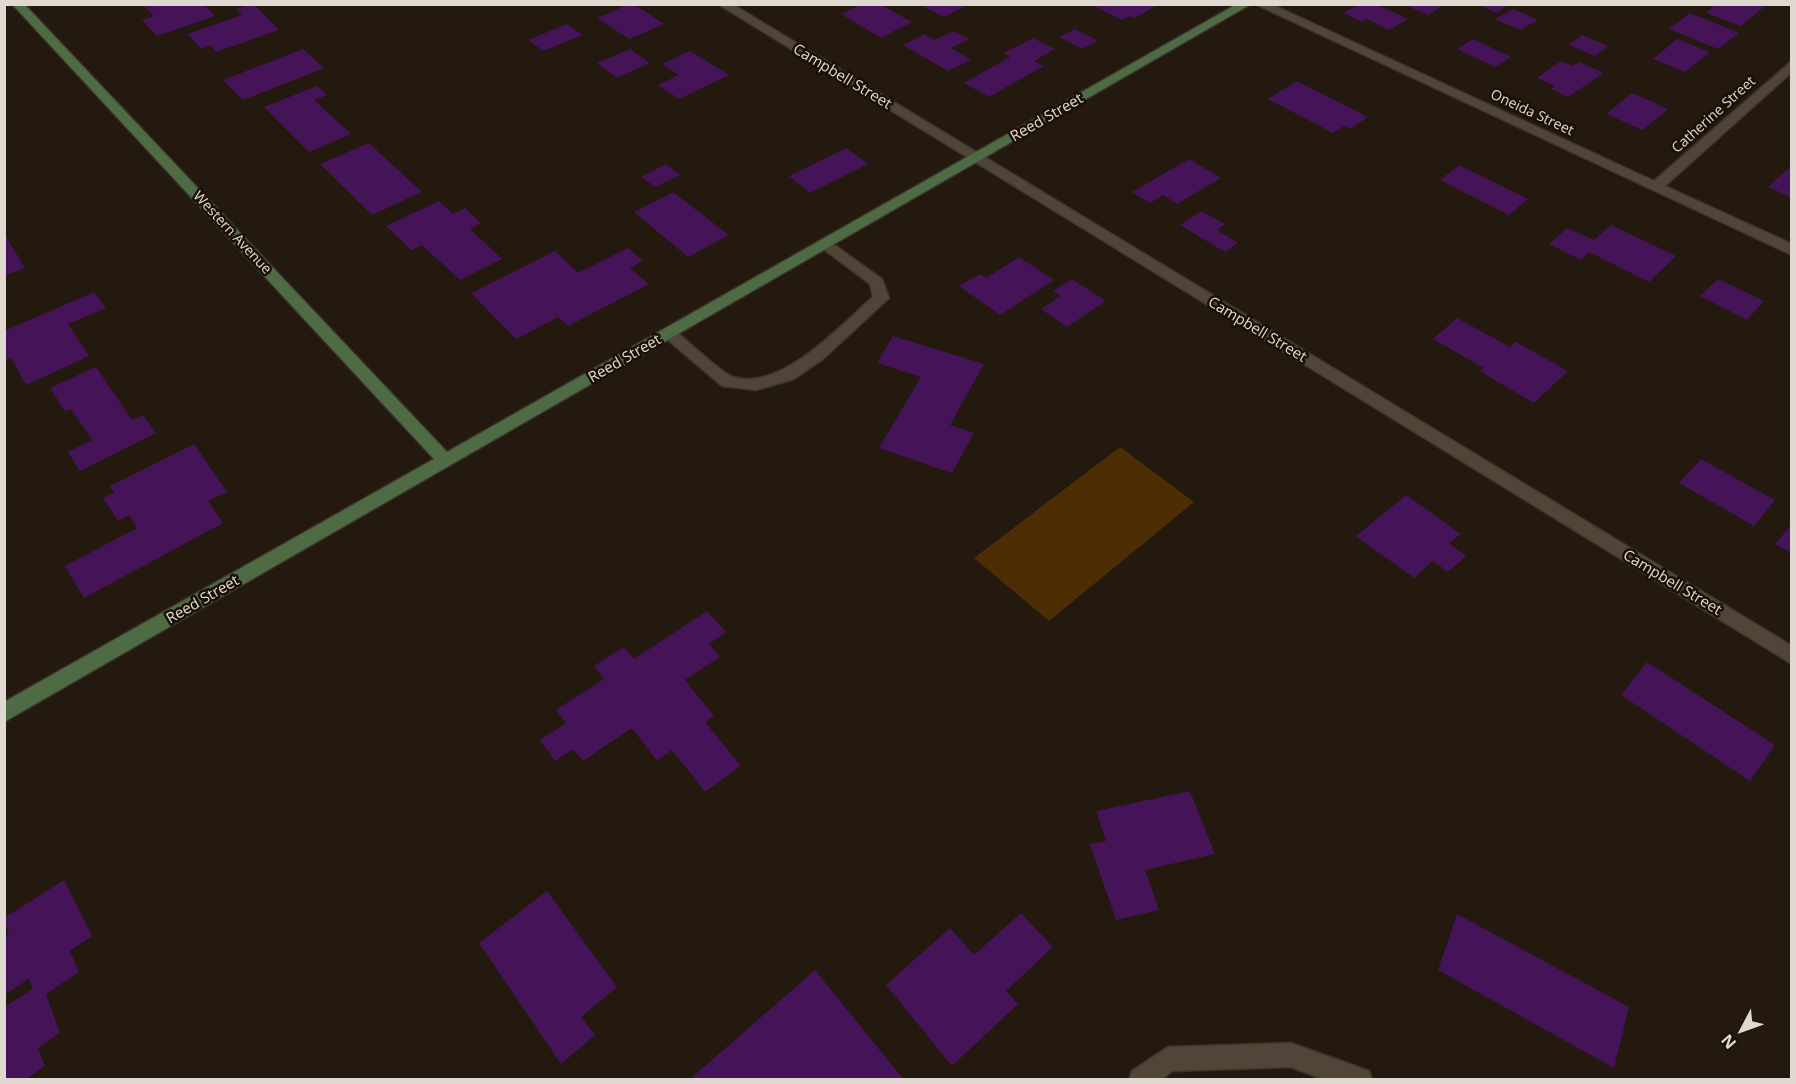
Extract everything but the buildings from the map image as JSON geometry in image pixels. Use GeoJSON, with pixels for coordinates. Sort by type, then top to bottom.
{"type":"FeatureCollection","features":[{"type":"Feature","properties":{"kind":"street","name":"Western Avenue"},"geometry":{"type":"LineString","coordinates":[[17,4],[446,461]]}},
{"type":"Feature","properties":{"kind":"street","name":"Campbell Street"},"geometry":{"type":"LineString","coordinates":[[723,4],[1791,656]]}},
{"type":"Feature","properties":{"kind":"street","name":"Reed Street"},"geometry":{"type":"LineString","coordinates":[[4,713],[1246,4]]}},
{"type":"Feature","properties":{"kind":"street","name":"Oneida Street"},"geometry":{"type":"LineString","coordinates":[[1260,4],[1791,250]]}},
{"type":"Feature","properties":{"kind":"street","name":"Catherine Street"},"geometry":{"type":"LineString","coordinates":[[1656,187],[1791,65]]}},
{"type":"Feature","properties":{"kind":"street"},"geometry":{"type":"LineString","coordinates":[[669,334],[728,382],[756,384],[788,375],[817,355],[881,298],[877,282],[826,244]]}},
{"type":"Feature","properties":{"kind":"street"},"geometry":{"type":"LineString","coordinates":[[1141,1080],[1168,1059],[1291,1055],[1360,1080]]}},
{"type":"Feature","properties":{"kind":"shaded area"},"geometry":{"type":"Polygon","coordinates":[[[1120,447],[1194,502],[1049,621],[974,558],[1120,447]]]}}]}
